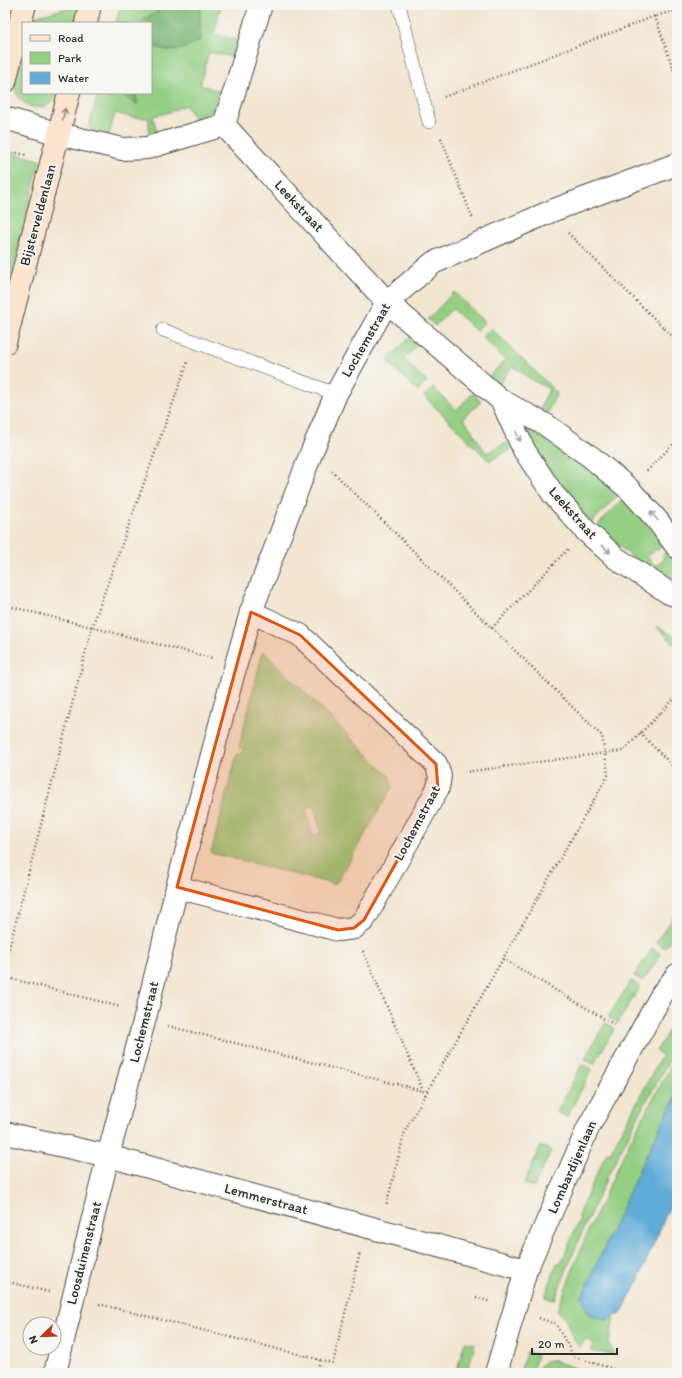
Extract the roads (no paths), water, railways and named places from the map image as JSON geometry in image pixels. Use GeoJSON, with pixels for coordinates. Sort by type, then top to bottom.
{"type":"FeatureCollection","features":[{"type":"Feature","properties":{"kind":"street"},"geometry":{"type":"LineString","coordinates":[[5,82],[25,5]]}},
{"type":"Feature","properties":{"kind":"street"},"geometry":{"type":"LineString","coordinates":[[86,22],[90,5]]}},
{"type":"Feature","properties":{"kind":"street"},"geometry":{"type":"LineString","coordinates":[[5,118],[59,134],[122,149],[147,148],[224,125],[261,5]]}},
{"type":"Feature","properties":{"kind":"street","name":"Bijsterveldenlaan"},"geometry":{"type":"LineString","coordinates":[[5,343],[69,94]]}},
{"type":"Feature","properties":{"kind":"street","name":"Leekstraat"},"geometry":{"type":"LineString","coordinates":[[224,125],[387,302],[502,401],[546,425],[591,456],[629,489],[657,520],[677,547]]}},
{"type":"Feature","properties":{"kind":"street","name":"Lochemstraat"},"geometry":{"type":"LineString","coordinates":[[108,1156],[146,1017],[177,887],[251,612],[312,451],[336,394],[387,302],[433,263],[554,210],[677,164]]}},
{"type":"Feature","properties":{"kind":"street","name":"Leekstraat"},"geometry":{"type":"LineString","coordinates":[[502,401],[524,450],[553,494],[586,531],[616,558],[669,593],[677,596]]}},
{"type":"Feature","properties":{"kind":"street","name":"Lochemstraat"},"geometry":{"type":"LineString","coordinates":[[177,887],[338,930],[354,928],[364,920],[438,788],[440,776],[436,764],[300,635],[251,612]]}},
{"type":"Feature","properties":{"kind":"street","name":"Lombardijenlaan"},"geometry":{"type":"LineString","coordinates":[[496,1373],[526,1270],[589,1126],[662,994],[677,975]]}},
{"type":"Feature","properties":{"kind":"street","name":"Lemmerstraat"},"geometry":{"type":"LineString","coordinates":[[5,1133],[108,1156],[526,1270]]}},
{"type":"Feature","properties":{"kind":"street","name":"Loosduinenstraat"},"geometry":{"type":"LineString","coordinates":[[55,1373],[108,1156]]}},
{"type":"Feature","properties":{"kind":"lane"},"geometry":{"type":"LineString","coordinates":[[399,5],[429,122]]}},
{"type":"Feature","properties":{"kind":"lane"},"geometry":{"type":"LineString","coordinates":[[163,330],[336,394]]}},
{"type":"Feature","properties":{"kind":"water"},"geometry":{"type":"Polygon","coordinates":[[[677,1094],[677,1189],[637,1283],[621,1314],[605,1320],[589,1314],[582,1297],[640,1168],[677,1094]]]}}]}
